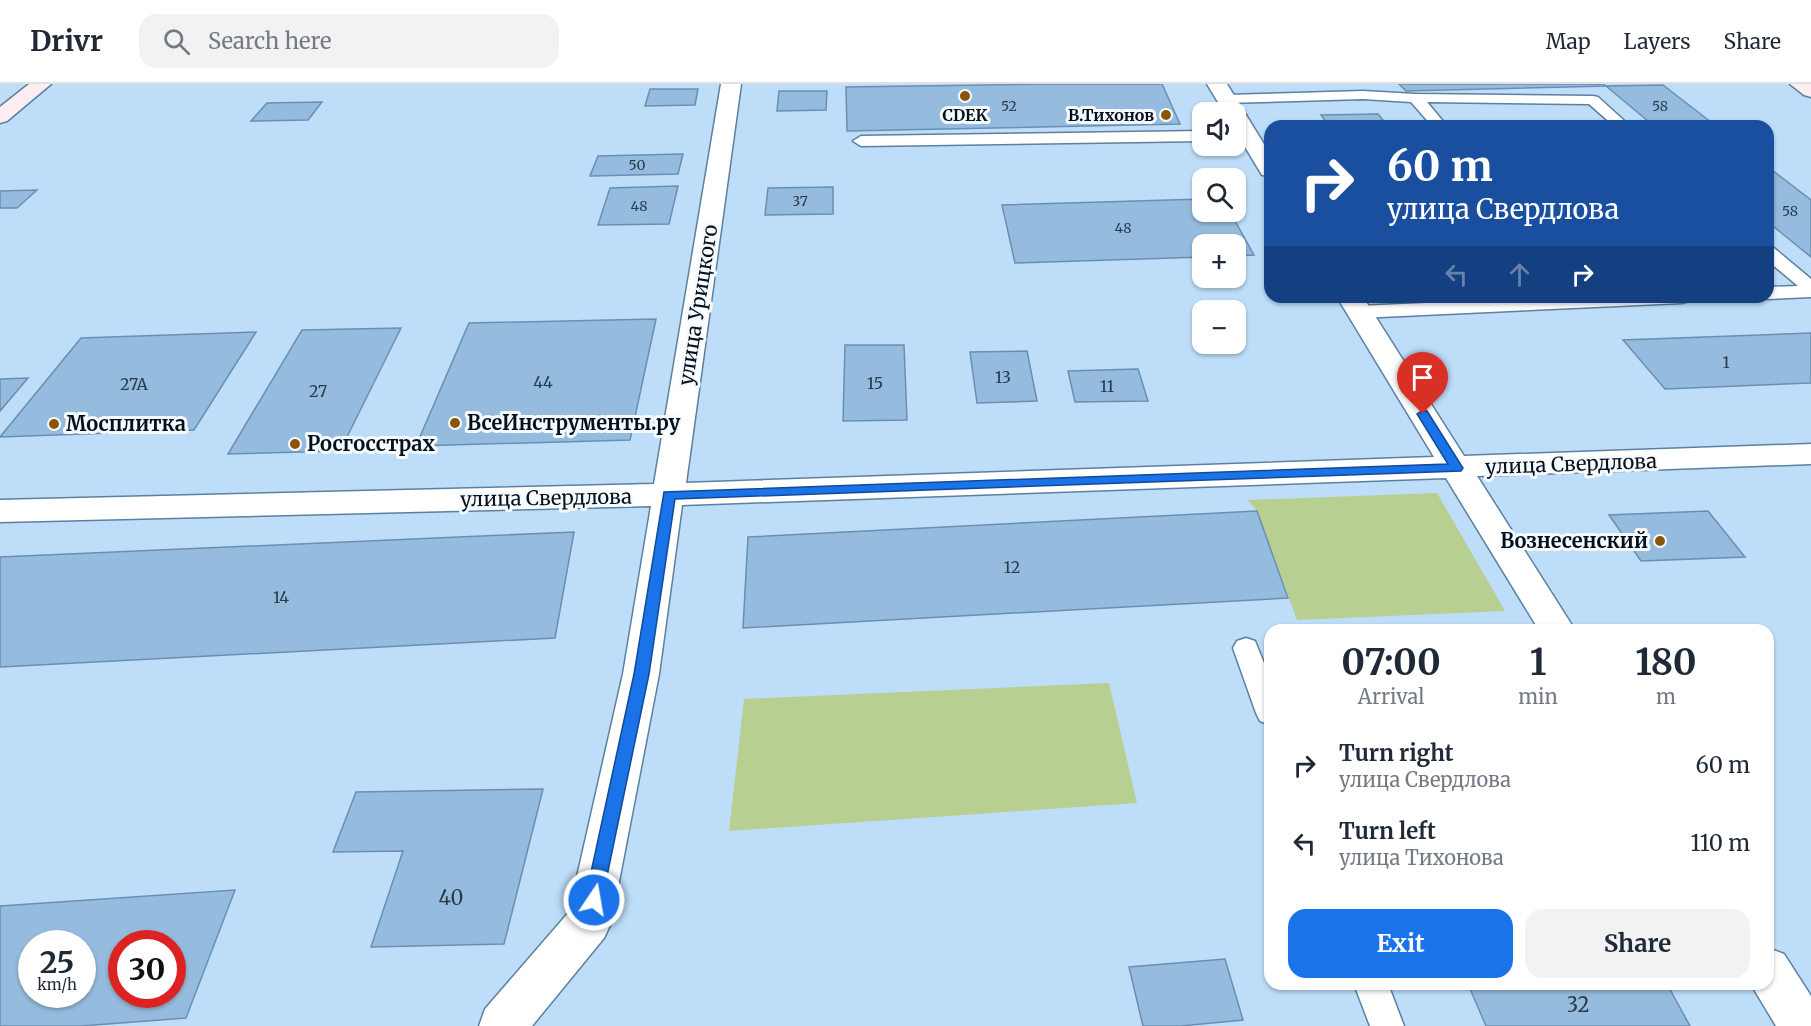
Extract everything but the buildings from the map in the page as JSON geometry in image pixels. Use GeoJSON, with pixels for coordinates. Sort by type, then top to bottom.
{"type":"FeatureCollection","features":[{"type":"Feature","properties":{"kind":"street"},"geometry":{"type":"LineString","coordinates":[[0,117],[41,84]]}},
{"type":"Feature","properties":{"kind":"street","name":"улица Урицкого"},"geometry":{"type":"LineString","coordinates":[[502,1026],[589,923],[641,674],[731,84]]}},
{"type":"Feature","properties":{"kind":"street"},"geometry":{"type":"LineString","coordinates":[[1800,84],[1811,92]]}},
{"type":"Feature","properties":{"kind":"street"},"geometry":{"type":"LineString","coordinates":[[1246,140],[1264,162]]}},
{"type":"Feature","properties":{"kind":"street"},"geometry":{"type":"LineString","coordinates":[[1354,305],[1553,624]]}},
{"type":"Feature","properties":{"kind":"street","name":"улица Свердлова"},"geometry":{"type":"LineString","coordinates":[[0,511],[669,495],[1811,454]]}},
{"type":"Feature","properties":{"kind":"street"},"geometry":{"type":"LineString","coordinates":[[1774,980],[1803,1026]]}},
{"type":"Feature","properties":{"kind":"lane"},"geometry":{"type":"LineString","coordinates":[[1245,102],[1363,95],[1415,98],[1593,100],[1616,120]]}},
{"type":"Feature","properties":{"kind":"lane"},"geometry":{"type":"LineString","coordinates":[[1415,98],[1435,120]]}},
{"type":"Feature","properties":{"kind":"lane"},"geometry":{"type":"LineString","coordinates":[[861,141],[1192,136]]}},
{"type":"Feature","properties":{"kind":"lane"},"geometry":{"type":"LineString","coordinates":[[1774,257],[1811,290]]}},
{"type":"Feature","properties":{"kind":"lane"},"geometry":{"type":"LineString","coordinates":[[1774,293],[1811,290]]}},
{"type":"Feature","properties":{"kind":"lane"},"geometry":{"type":"LineString","coordinates":[[1354,305],[1433,303]]}},
{"type":"Feature","properties":{"kind":"lane"},"geometry":{"type":"LineString","coordinates":[[1246,648],[1264,697]]}},
{"type":"Feature","properties":{"kind":"lane"},"geometry":{"type":"LineString","coordinates":[[1373,990],[1387,1026]]}},
{"type":"Feature","properties":{"kind":"green space"},"geometry":{"type":"Polygon","coordinates":[[[1437,493],[1505,611],[1297,620],[1257,511],[1248,500],[1437,493]]]}},
{"type":"Feature","properties":{"kind":"green space"},"geometry":{"type":"Polygon","coordinates":[[[1109,683],[1137,803],[729,831],[744,699],[1109,683]]]}},
{"type":"Feature","properties":{"kind":"place","name":"CDEK"},"geometry":{"type":"Point","coordinates":[965,96]}},
{"type":"Feature","properties":{"kind":"place","name":"В.Тихонов"},"geometry":{"type":"Point","coordinates":[1166,115]}},
{"type":"Feature","properties":{"kind":"place","name":"ВсеИнструменты.ру"},"geometry":{"type":"Point","coordinates":[455,423]}},
{"type":"Feature","properties":{"kind":"place","name":"Мосплитка"},"geometry":{"type":"Point","coordinates":[54,424]}},
{"type":"Feature","properties":{"kind":"place","name":"Росгосстрах"},"geometry":{"type":"Point","coordinates":[295,444]}},
{"type":"Feature","properties":{"kind":"place","name":"Вознесенский"},"geometry":{"type":"Point","coordinates":[1660,541]}},
{"type":"Feature","properties":{"kind":"route"},"geometry":{"type":"LineString","coordinates":[[594,900],[641,674],[669,495],[1456,468],[1423,414]]}}]}
